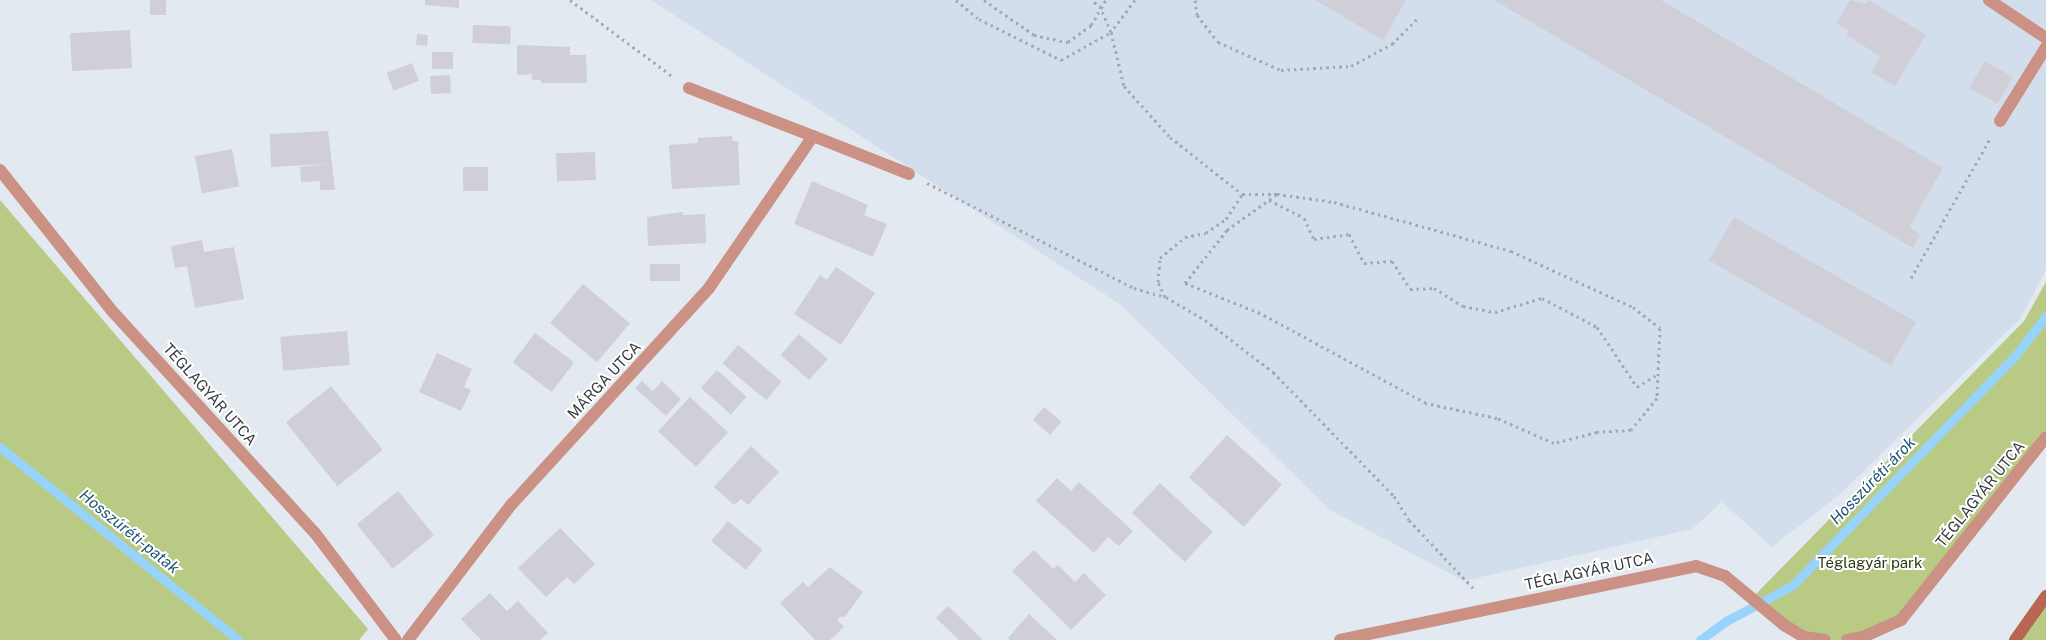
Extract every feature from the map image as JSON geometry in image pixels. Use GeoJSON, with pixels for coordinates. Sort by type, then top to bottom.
{"type":"FeatureCollection","features":[{"type":"Feature","properties":{"kind":"main road"},"geometry":{"type":"LineString","coordinates":[[2015,640],[2046,596]]}},
{"type":"Feature","properties":{"kind":"street"},"geometry":{"type":"LineString","coordinates":[[1989,0],[2046,38]]}},
{"type":"Feature","properties":{"kind":"street"},"geometry":{"type":"LineString","coordinates":[[2000,121],[2046,47]]}},
{"type":"Feature","properties":{"kind":"street"},"geometry":{"type":"LineString","coordinates":[[689,88],[909,174]]}},
{"type":"Feature","properties":{"kind":"street","name":"MÁRGA UTCA"},"geometry":{"type":"LineString","coordinates":[[408,640],[511,504],[709,288],[813,136]]}},
{"type":"Feature","properties":{"kind":"street","name":"TÉGLAGYÁR UTCA"},"geometry":{"type":"LineString","coordinates":[[0,170],[113,312],[315,534],[396,640]]}},
{"type":"Feature","properties":{"kind":"street","name":"TÉGLAGYÁR UTCA"},"geometry":{"type":"LineString","coordinates":[[1847,640],[1863,637],[1901,620],[2046,437]]}},
{"type":"Feature","properties":{"kind":"street","name":"TÉGLAGYÁR UTCA"},"geometry":{"type":"LineString","coordinates":[[1340,640],[1696,566],[1725,576],[1784,625],[1804,637],[1824,640]]}},
{"type":"Feature","properties":{"kind":"path"},"geometry":{"type":"LineString","coordinates":[[570,0],[608,30],[689,88]]}},
{"type":"Feature","properties":{"kind":"path"},"geometry":{"type":"LineString","coordinates":[[956,0],[979,20],[1061,60],[1111,32],[1135,0]]}},
{"type":"Feature","properties":{"kind":"path"},"geometry":{"type":"LineString","coordinates":[[984,0],[1034,35],[1068,42],[1091,25],[1106,0]]}},
{"type":"Feature","properties":{"kind":"path"},"geometry":{"type":"LineString","coordinates":[[1092,0],[1101,8],[1111,32],[1124,86],[1170,137],[1242,194],[1277,194],[1334,202],[1511,251],[1633,307],[1660,328],[1658,398],[1631,430],[1597,432],[1554,443],[1497,418],[1426,403],[1260,313],[1185,284],[1227,230],[1277,194]]}},
{"type":"Feature","properties":{"kind":"path"},"geometry":{"type":"LineString","coordinates":[[1195,0],[1197,15],[1218,42],[1281,70],[1351,66],[1392,44],[1417,20]]}},
{"type":"Feature","properties":{"kind":"path"},"geometry":{"type":"LineString","coordinates":[[1911,278],[2000,121]]}},
{"type":"Feature","properties":{"kind":"path"},"geometry":{"type":"LineString","coordinates":[[909,174],[1134,288],[1166,297],[1204,320],[1273,372],[1394,496],[1409,520],[1469,581],[1490,609]]}},
{"type":"Feature","properties":{"kind":"path"},"geometry":{"type":"LineString","coordinates":[[1166,297],[1158,282],[1160,258],[1185,237],[1206,233],[1226,219],[1242,194]]}},
{"type":"Feature","properties":{"kind":"path"},"geometry":{"type":"LineString","coordinates":[[1269,200],[1304,218],[1314,239],[1349,234],[1364,263],[1392,261],[1410,289],[1434,288],[1463,306],[1495,312],[1542,298],[1597,326],[1637,387],[1658,374]]}},
{"type":"Feature","properties":{"kind":"shaded area"},"geometry":{"type":"Polygon","coordinates":[[[651,0],[2046,0],[2046,270],[2020,319],[1840,494],[1772,547],[1722,502],[1692,529],[1464,581],[1330,510],[1121,305],[651,0]]]}},
{"type":"Feature","properties":{"kind":"green space"},"geometry":{"type":"Polygon","coordinates":[[[0,200],[368,629],[359,640],[0,640],[0,200]]]}},
{"type":"Feature","properties":{"kind":"green space","name":"Téglagyár park"},"geometry":{"type":"Polygon","coordinates":[[[2046,282],[2046,437],[1901,620],[1847,640],[1824,640],[1804,637],[1752,598],[2024,321],[2046,282]]]}},
{"type":"Feature","properties":{"kind":"green space"},"geometry":{"type":"Polygon","coordinates":[[[2046,596],[2046,640],[2015,640],[2046,596]]]}},
{"type":"Feature","properties":{"kind":"building"},"geometry":{"type":"Polygon","coordinates":[[[150,0],[166,0],[166,15],[150,15],[150,0]]]}},
{"type":"Feature","properties":{"kind":"building"},"geometry":{"type":"Polygon","coordinates":[[[425,0],[459,0],[459,8],[425,5],[425,0]]]}},
{"type":"Feature","properties":{"kind":"building"},"geometry":{"type":"Polygon","coordinates":[[[1315,0],[1406,0],[1383,40],[1315,0]]]}},
{"type":"Feature","properties":{"kind":"building"},"geometry":{"type":"Polygon","coordinates":[[[1494,0],[1661,0],[1943,168],[1909,227],[1920,234],[1913,248],[1494,0]]]}},
{"type":"Feature","properties":{"kind":"building"},"geometry":{"type":"Polygon","coordinates":[[[1850,0],[1866,4],[1869,0],[1926,35],[1895,86],[1871,72],[1880,56],[1846,35],[1849,31],[1836,23],[1850,0]]]}},
{"type":"Feature","properties":{"kind":"building"},"geometry":{"type":"Polygon","coordinates":[[[473,25],[511,26],[510,44],[472,43],[473,25]]]}},
{"type":"Feature","properties":{"kind":"building"},"geometry":{"type":"Polygon","coordinates":[[[130,30],[132,68],[72,71],[70,33],[130,30]]]}},
{"type":"Feature","properties":{"kind":"building"},"geometry":{"type":"Polygon","coordinates":[[[417,34],[428,35],[427,46],[416,45],[417,34]]]}},
{"type":"Feature","properties":{"kind":"building"},"geometry":{"type":"Polygon","coordinates":[[[517,45],[570,47],[570,55],[586,55],[587,83],[541,83],[541,80],[532,80],[532,74],[517,75],[517,45]]]}},
{"type":"Feature","properties":{"kind":"building"},"geometry":{"type":"Polygon","coordinates":[[[432,52],[453,52],[453,69],[432,69],[432,52]]]}},
{"type":"Feature","properties":{"kind":"building"},"geometry":{"type":"Polygon","coordinates":[[[1985,61],[2013,77],[1997,104],[1970,88],[1985,61]]]}},
{"type":"Feature","properties":{"kind":"building"},"geometry":{"type":"Polygon","coordinates":[[[412,63],[419,81],[394,90],[387,73],[412,63]]]}},
{"type":"Feature","properties":{"kind":"building"},"geometry":{"type":"Polygon","coordinates":[[[450,75],[451,93],[431,94],[430,76],[450,75]]]}},
{"type":"Feature","properties":{"kind":"building"},"geometry":{"type":"Polygon","coordinates":[[[328,131],[335,190],[320,190],[320,181],[301,182],[300,167],[329,164],[271,167],[270,134],[328,131]]]}},
{"type":"Feature","properties":{"kind":"building"},"geometry":{"type":"Polygon","coordinates":[[[732,136],[733,141],[738,141],[740,185],[672,189],[669,145],[698,143],[698,138],[732,136]]]}},
{"type":"Feature","properties":{"kind":"building"},"geometry":{"type":"Polygon","coordinates":[[[232,149],[239,186],[202,194],[195,156],[232,149]]]}},
{"type":"Feature","properties":{"kind":"building"},"geometry":{"type":"Polygon","coordinates":[[[595,152],[596,180],[557,181],[556,153],[595,152]]]}},
{"type":"Feature","properties":{"kind":"building"},"geometry":{"type":"Polygon","coordinates":[[[463,167],[488,167],[488,191],[463,191],[463,167]]]}},
{"type":"Feature","properties":{"kind":"building"},"geometry":{"type":"Polygon","coordinates":[[[812,181],[868,205],[864,215],[887,224],[873,257],[794,224],[812,181]]]}},
{"type":"Feature","properties":{"kind":"building"},"geometry":{"type":"Polygon","coordinates":[[[683,212],[683,215],[705,214],[706,243],[648,246],[647,217],[683,212]]]}},
{"type":"Feature","properties":{"kind":"building"},"geometry":{"type":"Polygon","coordinates":[[[1734,217],[1916,322],[1891,365],[1709,260],[1734,217]]]}},
{"type":"Feature","properties":{"kind":"building"},"geometry":{"type":"Polygon","coordinates":[[[202,240],[204,252],[234,247],[244,299],[195,308],[187,266],[175,268],[171,246],[202,240]]]}},
{"type":"Feature","properties":{"kind":"building"},"geometry":{"type":"Polygon","coordinates":[[[650,264],[680,264],[680,281],[650,281],[650,264]]]}},
{"type":"Feature","properties":{"kind":"building"},"geometry":{"type":"Polygon","coordinates":[[[836,267],[875,293],[841,345],[794,314],[820,275],[827,280],[836,267]]]}},
{"type":"Feature","properties":{"kind":"building"},"geometry":{"type":"Polygon","coordinates":[[[583,284],[630,323],[597,362],[550,323],[583,284]]]}},
{"type":"Feature","properties":{"kind":"building"},"geometry":{"type":"Polygon","coordinates":[[[347,331],[350,365],[283,371],[280,337],[347,331]]]}},
{"type":"Feature","properties":{"kind":"building"},"geometry":{"type":"Polygon","coordinates":[[[535,333],[574,362],[552,392],[513,363],[535,333]]]}},
{"type":"Feature","properties":{"kind":"building"},"geometry":{"type":"Polygon","coordinates":[[[799,334],[828,359],[809,380],[781,355],[799,334]]]}},
{"type":"Feature","properties":{"kind":"building"},"geometry":{"type":"Polygon","coordinates":[[[738,345],[782,382],[766,400],[723,363],[738,345]]]}},
{"type":"Feature","properties":{"kind":"building"},"geometry":{"type":"Polygon","coordinates":[[[437,353],[472,369],[464,387],[471,390],[461,411],[419,392],[437,353]]]}},
{"type":"Feature","properties":{"kind":"building"},"geometry":{"type":"Polygon","coordinates":[[[717,370],[747,397],[731,415],[701,388],[717,370]]]}},
{"type":"Feature","properties":{"kind":"building"},"geometry":{"type":"Polygon","coordinates":[[[642,381],[653,391],[662,381],[681,399],[666,416],[635,388],[642,381]]]}},
{"type":"Feature","properties":{"kind":"building"},"geometry":{"type":"Polygon","coordinates":[[[331,386],[383,450],[338,486],[286,423],[331,386]]]}},
{"type":"Feature","properties":{"kind":"building"},"geometry":{"type":"Polygon","coordinates":[[[690,397],[728,432],[696,467],[658,431],[690,397]]]}},
{"type":"Feature","properties":{"kind":"building"},"geometry":{"type":"Polygon","coordinates":[[[1044,407],[1061,422],[1050,435],[1033,420],[1044,407]]]}},
{"type":"Feature","properties":{"kind":"building"},"geometry":{"type":"Polygon","coordinates":[[[1227,435],[1282,485],[1244,527],[1189,477],[1227,435]]]}},
{"type":"Feature","properties":{"kind":"building"},"geometry":{"type":"Polygon","coordinates":[[[751,446],[779,472],[748,505],[741,499],[734,505],[714,487],[751,446]]]}},
{"type":"Feature","properties":{"kind":"building"},"geometry":{"type":"Polygon","coordinates":[[[1057,478],[1071,491],[1079,482],[1133,531],[1119,546],[1108,537],[1094,553],[1036,501],[1057,478]]]}},
{"type":"Feature","properties":{"kind":"building"},"geometry":{"type":"Polygon","coordinates":[[[1160,483],[1213,532],[1185,562],[1132,513],[1160,483]]]}},
{"type":"Feature","properties":{"kind":"building"},"geometry":{"type":"Polygon","coordinates":[[[398,491],[434,535],[393,569],[357,524],[398,491]]]}},
{"type":"Feature","properties":{"kind":"building"},"geometry":{"type":"Polygon","coordinates":[[[728,521],[762,550],[746,570],[711,541],[728,521]]]}},
{"type":"Feature","properties":{"kind":"building"},"geometry":{"type":"Polygon","coordinates":[[[560,528],[595,564],[574,584],[567,577],[546,597],[518,568],[560,528]]]}},
{"type":"Feature","properties":{"kind":"building"},"geometry":{"type":"Polygon","coordinates":[[[1034,550],[1053,569],[1058,565],[1075,582],[1084,573],[1106,595],[1071,630],[1012,571],[1034,550]]]}},
{"type":"Feature","properties":{"kind":"building"},"geometry":{"type":"Polygon","coordinates":[[[830,567],[863,592],[844,618],[842,616],[837,620],[844,627],[830,640],[815,640],[780,603],[803,582],[808,587],[830,567]]]}},
{"type":"Feature","properties":{"kind":"building"},"geometry":{"type":"Polygon","coordinates":[[[490,593],[507,611],[518,601],[548,633],[540,640],[481,640],[461,619],[490,593]]]}},
{"type":"Feature","properties":{"kind":"building"},"geometry":{"type":"Polygon","coordinates":[[[948,606],[983,640],[959,640],[936,618],[948,606]]]}},
{"type":"Feature","properties":{"kind":"building"},"geometry":{"type":"Polygon","coordinates":[[[1029,614],[1057,640],[1010,640],[1008,638],[1029,614]]]}},
{"type":"Feature","properties":{"kind":"waterway","name":"Hosszúréti-árok"},"geometry":{"type":"LineString","coordinates":[[1700,640],[1728,620],[1793,585],[2014,357],[2046,316]]}},
{"type":"Feature","properties":{"kind":"waterway","name":"Hosszúréti-patak"},"geometry":{"type":"LineString","coordinates":[[0,447],[238,640]]}}]}
